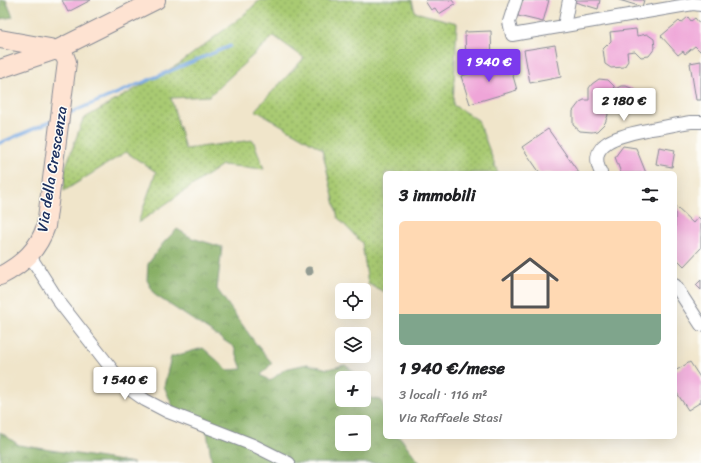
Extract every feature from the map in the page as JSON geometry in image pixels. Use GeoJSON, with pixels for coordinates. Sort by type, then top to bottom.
{"type":"FeatureCollection","features":[{"type":"Feature","properties":{"kind":"street"},"geometry":{"type":"LineString","coordinates":[[0,69],[56,50],[156,0]]}},
{"type":"Feature","properties":{"kind":"street"},"geometry":{"type":"LineString","coordinates":[[516,0],[509,22],[512,35],[693,4],[701,5]]}},
{"type":"Feature","properties":{"kind":"street"},"geometry":{"type":"LineString","coordinates":[[564,26],[569,0]]}},
{"type":"Feature","properties":{"kind":"street"},"geometry":{"type":"LineString","coordinates":[[0,39],[56,50]]}},
{"type":"Feature","properties":{"kind":"street","name":"Via della Crescenza"},"geometry":{"type":"LineString","coordinates":[[0,276],[18,266],[30,256],[40,242],[46,226],[64,96],[67,60],[64,54],[56,50]]}},
{"type":"Feature","properties":{"kind":"street"},"geometry":{"type":"LineString","coordinates":[[600,171],[598,161],[600,151],[604,145],[616,137],[691,122],[701,122]]}},
{"type":"Feature","properties":{"kind":"street"},"geometry":{"type":"LineString","coordinates":[[30,256],[60,303],[128,388],[144,400],[168,412],[253,445],[289,463]]}},
{"type":"Feature","properties":{"kind":"street"},"geometry":{"type":"LineString","coordinates":[[677,289],[701,325]]}},
{"type":"Feature","properties":{"kind":"green space"},"geometry":{"type":"Polygon","coordinates":[[[0,0],[6,0],[13,17],[0,19],[0,0]]]}},
{"type":"Feature","properties":{"kind":"green space"},"geometry":{"type":"Polygon","coordinates":[[[260,0],[412,0],[415,12],[457,23],[453,105],[478,120],[497,171],[383,171],[383,291],[371,285],[371,283],[368,283],[362,243],[338,218],[322,149],[255,110],[304,58],[274,36],[209,96],[171,98],[185,149],[253,140],[264,169],[222,165],[138,223],[156,172],[126,152],[64,191],[65,169],[83,119],[179,64],[240,18],[260,0]]]}},
{"type":"Feature","properties":{"kind":"green space"},"geometry":{"type":"Polygon","coordinates":[[[177,229],[192,238],[222,247],[217,289],[256,344],[272,363],[261,375],[270,381],[285,369],[307,364],[328,369],[345,365],[353,371],[335,371],[335,407],[371,407],[371,398],[381,400],[383,406],[383,439],[402,439],[420,463],[212,463],[207,432],[173,407],[164,386],[171,357],[203,348],[228,370],[242,369],[234,347],[155,295],[147,280],[148,264],[164,242],[177,229]]]}},
{"type":"Feature","properties":{"kind":"green space"},"geometry":{"type":"Polygon","coordinates":[[[0,432],[19,445],[134,463],[0,463],[0,432]]]}},
{"type":"Feature","properties":{"kind":"building"},"geometry":{"type":"Polygon","coordinates":[[[62,0],[91,0],[68,12],[62,0]]]}},
{"type":"Feature","properties":{"kind":"building"},"geometry":{"type":"Polygon","coordinates":[[[452,0],[455,4],[439,14],[435,8],[431,10],[425,1],[452,0]]]}},
{"type":"Feature","properties":{"kind":"building"},"geometry":{"type":"Polygon","coordinates":[[[522,0],[549,0],[543,22],[518,16],[522,0]]]}},
{"type":"Feature","properties":{"kind":"building"},"geometry":{"type":"Polygon","coordinates":[[[575,0],[600,0],[598,9],[575,2],[575,0]]]}},
{"type":"Feature","properties":{"kind":"building"},"geometry":{"type":"Polygon","coordinates":[[[619,0],[644,0],[642,7],[619,0]]]}},
{"type":"Feature","properties":{"kind":"building"},"geometry":{"type":"Polygon","coordinates":[[[688,17],[691,21],[695,18],[701,25],[701,52],[695,46],[685,54],[683,51],[678,55],[661,36],[679,21],[681,23],[688,17]]]}},
{"type":"Feature","properties":{"kind":"building"},"geometry":{"type":"Polygon","coordinates":[[[636,29],[637,36],[647,34],[654,39],[655,48],[649,56],[641,57],[635,51],[627,52],[628,61],[624,67],[611,68],[605,64],[603,49],[611,41],[610,32],[636,29]]]}},
{"type":"Feature","properties":{"kind":"building"},"geometry":{"type":"Polygon","coordinates":[[[491,31],[492,63],[466,64],[465,32],[491,31]]]}},
{"type":"Feature","properties":{"kind":"building"},"geometry":{"type":"Polygon","coordinates":[[[555,45],[561,77],[530,83],[524,50],[555,45]]]}},
{"type":"Feature","properties":{"kind":"building"},"geometry":{"type":"Polygon","coordinates":[[[701,61],[701,100],[696,100],[690,63],[701,61]]]}},
{"type":"Feature","properties":{"kind":"building"},"geometry":{"type":"Polygon","coordinates":[[[509,62],[517,90],[470,104],[461,76],[509,62]]]}},
{"type":"Feature","properties":{"kind":"building"},"geometry":{"type":"Polygon","coordinates":[[[599,79],[608,80],[615,89],[621,86],[626,86],[634,89],[637,94],[637,102],[633,108],[626,112],[607,110],[608,115],[605,123],[597,131],[580,131],[573,125],[573,111],[580,102],[589,100],[589,88],[599,79]]]}},
{"type":"Feature","properties":{"kind":"building"},"geometry":{"type":"Polygon","coordinates":[[[548,129],[578,171],[539,171],[522,147],[548,129]]]}},
{"type":"Feature","properties":{"kind":"building"},"geometry":{"type":"Polygon","coordinates":[[[623,146],[636,148],[645,171],[620,171],[615,157],[623,146]]]}},
{"type":"Feature","properties":{"kind":"building"},"geometry":{"type":"Polygon","coordinates":[[[659,147],[675,150],[672,167],[656,164],[659,147]]]}},
{"type":"Feature","properties":{"kind":"building"},"geometry":{"type":"Polygon","coordinates":[[[677,208],[693,223],[698,217],[701,220],[701,248],[684,266],[677,259],[677,208]]]}},
{"type":"Feature","properties":{"kind":"building"},"geometry":{"type":"Polygon","coordinates":[[[701,280],[701,290],[696,285],[701,280]]]}},
{"type":"Feature","properties":{"kind":"building"},"geometry":{"type":"Polygon","coordinates":[[[690,362],[701,379],[701,402],[688,410],[677,393],[677,370],[690,362]]]}},
{"type":"Feature","properties":{"kind":"waterway"},"geometry":{"type":"LineString","coordinates":[[65,115],[230,46]]}},
{"type":"Feature","properties":{"kind":"waterway"},"geometry":{"type":"LineString","coordinates":[[0,143],[54,120]]}}]}
